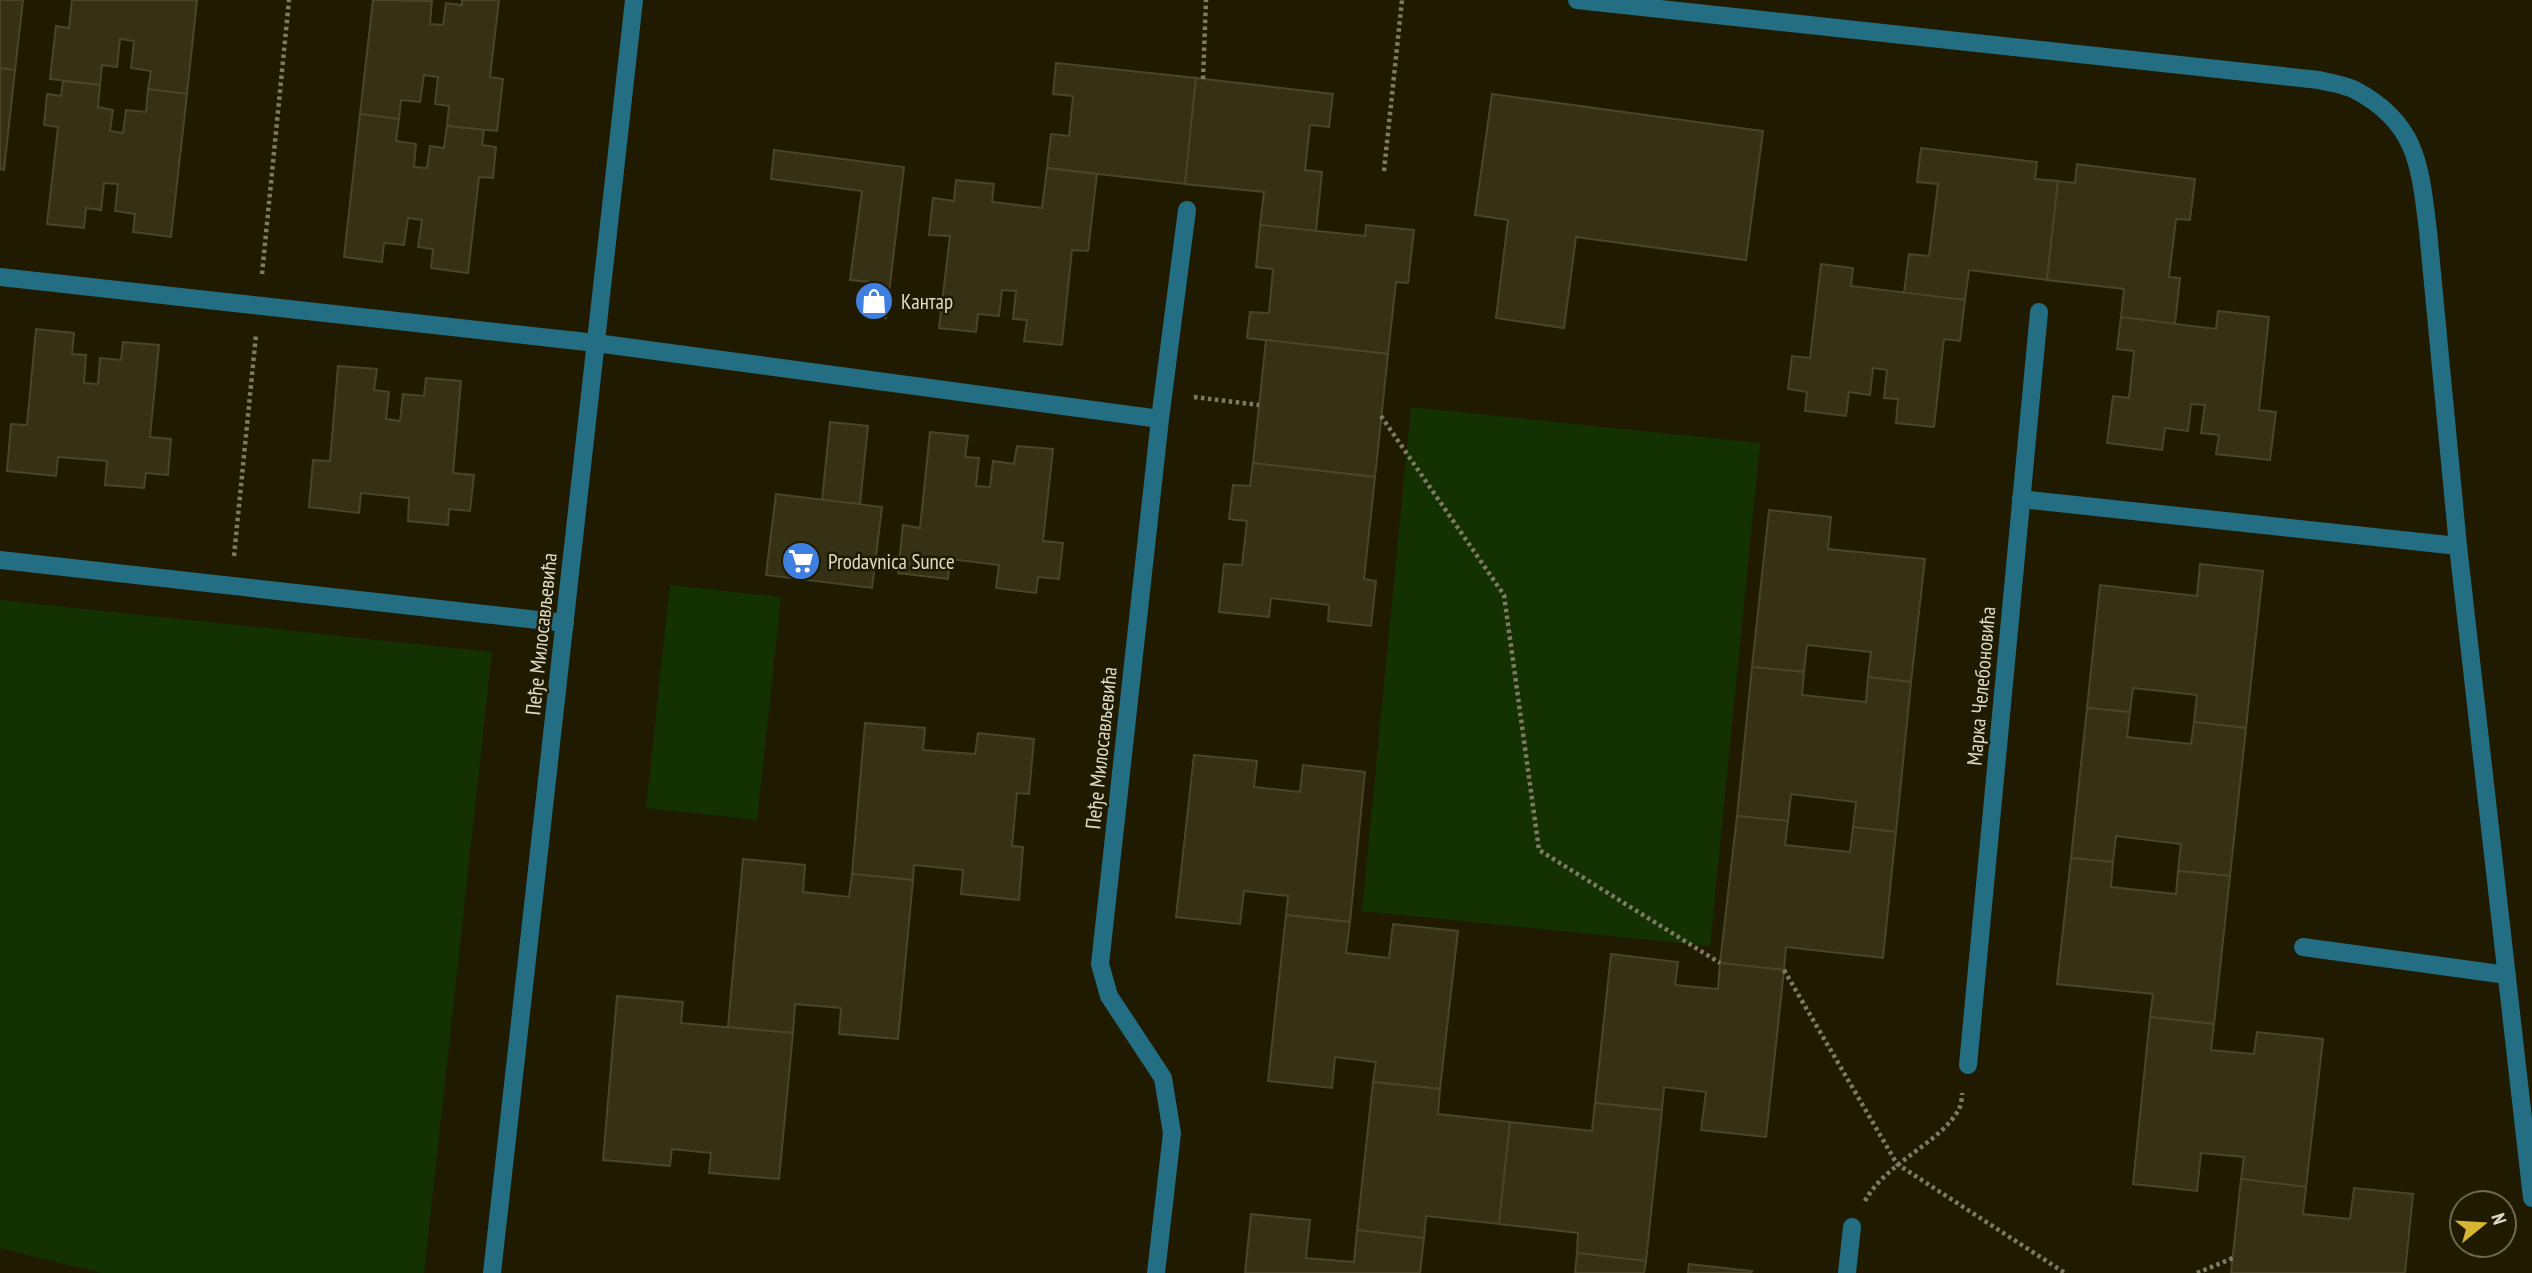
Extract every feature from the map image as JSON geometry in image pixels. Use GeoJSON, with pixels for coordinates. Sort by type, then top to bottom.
{"type":"FeatureCollection","features":[{"type":"Feature","properties":{"kind":"street","name":"Пеђе Милосављевића"},"geometry":{"type":"LineString","coordinates":[[492,1273],[634,0]]}},
{"type":"Feature","properties":{"kind":"street"},"geometry":{"type":"LineString","coordinates":[[1577,0],[2306,78],[2354,90],[2386,111],[2401,125],[2413,149],[2428,231],[2458,546],[2532,1198]]}},
{"type":"Feature","properties":{"kind":"street","name":"Пеђе Милосављевића"},"geometry":{"type":"LineString","coordinates":[[1156,1273],[1172,1133],[1163,1078],[1109,996],[1100,964],[1160,419],[1187,210]]}},
{"type":"Feature","properties":{"kind":"street"},"geometry":{"type":"LineString","coordinates":[[0,277],[596,343],[1160,419]]}},
{"type":"Feature","properties":{"kind":"street","name":"Марка Челебоновића"},"geometry":{"type":"LineString","coordinates":[[1968,1065],[2039,312]]}},
{"type":"Feature","properties":{"kind":"street"},"geometry":{"type":"LineString","coordinates":[[2021,499],[2458,546]]}},
{"type":"Feature","properties":{"kind":"street"},"geometry":{"type":"LineString","coordinates":[[0,560],[565,623]]}},
{"type":"Feature","properties":{"kind":"street"},"geometry":{"type":"LineString","coordinates":[[2302,947],[2507,975]]}},
{"type":"Feature","properties":{"kind":"street"},"geometry":{"type":"LineString","coordinates":[[1847,1273],[1852,1227]]}},
{"type":"Feature","properties":{"kind":"path"},"geometry":{"type":"LineString","coordinates":[[1203,79],[1206,0]]}},
{"type":"Feature","properties":{"kind":"path"},"geometry":{"type":"LineString","coordinates":[[1384,171],[1402,0]]}},
{"type":"Feature","properties":{"kind":"path"},"geometry":{"type":"LineString","coordinates":[[1163,394],[1259,405]]}},
{"type":"Feature","properties":{"kind":"path"},"geometry":{"type":"LineString","coordinates":[[1381,416],[1504,595],[1539,850],[1720,963]]}},
{"type":"Feature","properties":{"kind":"path"},"geometry":{"type":"LineString","coordinates":[[1784,970],[1896,1164],[2065,1273]]}},
{"type":"Feature","properties":{"kind":"path"},"geometry":{"type":"LineString","coordinates":[[1852,1227],[1867,1197],[1896,1164],[1940,1131],[1959,1109],[1968,1065]]}},
{"type":"Feature","properties":{"kind":"path"},"geometry":{"type":"LineString","coordinates":[[2197,1273],[2233,1258]]}},
{"type":"Feature","properties":{"kind":"green space"},"geometry":{"type":"Polygon","coordinates":[[[1411,407],[1760,443],[1710,946],[1362,911],[1411,407]]]}},
{"type":"Feature","properties":{"kind":"green space"},"geometry":{"type":"Polygon","coordinates":[[[670,585],[781,597],[757,820],[646,808],[670,585]]]}},
{"type":"Feature","properties":{"kind":"green space"},"geometry":{"type":"Polygon","coordinates":[[[0,600],[492,652],[424,1273],[101,1273],[0,1248],[0,600]]]}},
{"type":"Feature","properties":{"kind":"building"},"geometry":{"type":"Polygon","coordinates":[[[0,0],[23,0],[15,70],[0,68],[0,0]]]}},
{"type":"Feature","properties":{"kind":"building"},"geometry":{"type":"Polygon","coordinates":[[[72,0],[197,0],[187,94],[148,89],[151,71],[131,68],[134,41],[120,39],[117,67],[102,65],[100,85],[50,79],[56,26],[69,28],[72,0]]]}},
{"type":"Feature","properties":{"kind":"building"},"geometry":{"type":"Polygon","coordinates":[[[373,0],[432,1],[430,24],[443,25],[446,3],[462,5],[462,0],[499,0],[490,77],[503,79],[497,131],[447,126],[449,106],[435,104],[438,77],[424,75],[420,102],[401,100],[399,119],[360,114],[373,0]]]}},
{"type":"Feature","properties":{"kind":"building"},"geometry":{"type":"Polygon","coordinates":[[[1056,63],[1196,78],[1185,184],[1047,168],[1051,134],[1069,136],[1073,96],[1053,94],[1056,63]]]}},
{"type":"Feature","properties":{"kind":"building"},"geometry":{"type":"Polygon","coordinates":[[[0,68],[15,70],[4,170],[0,169],[0,68]]]}},
{"type":"Feature","properties":{"kind":"building"},"geometry":{"type":"Polygon","coordinates":[[[1196,78],[1333,94],[1329,127],[1310,125],[1305,170],[1322,172],[1316,231],[1260,225],[1264,192],[1185,184],[1196,78]]]}},
{"type":"Feature","properties":{"kind":"building"},"geometry":{"type":"Polygon","coordinates":[[[63,81],[100,85],[98,107],[113,110],[110,131],[123,133],[126,110],[146,112],[148,89],[187,94],[171,237],[133,232],[135,214],[115,211],[118,184],[104,183],[101,210],[86,208],[84,228],[47,224],[58,127],[44,125],[47,94],[61,96],[63,81]]]}},
{"type":"Feature","properties":{"kind":"building"},"geometry":{"type":"Polygon","coordinates":[[[1492,94],[1763,131],[1746,260],[1576,237],[1564,328],[1496,318],[1508,220],[1475,215],[1492,94]]]}},
{"type":"Feature","properties":{"kind":"building"},"geometry":{"type":"Polygon","coordinates":[[[360,114],[399,119],[396,141],[416,144],[414,167],[427,168],[430,146],[444,148],[447,126],[484,130],[482,145],[496,147],[493,178],[479,177],[468,273],[431,268],[433,249],[418,247],[422,220],[408,218],[404,245],[384,243],[382,262],[344,257],[360,114]]]}},
{"type":"Feature","properties":{"kind":"building"},"geometry":{"type":"Polygon","coordinates":[[[1921,148],[2037,162],[2035,179],[2058,181],[2047,280],[1969,270],[1965,300],[1904,293],[1909,254],[1929,256],[1938,184],[1917,182],[1921,148]]]}},
{"type":"Feature","properties":{"kind":"building"},"geometry":{"type":"Polygon","coordinates":[[[774,150],[904,167],[886,318],[864,315],[869,282],[850,280],[862,191],[771,179],[774,150]]]}},
{"type":"Feature","properties":{"kind":"building"},"geometry":{"type":"Polygon","coordinates":[[[2077,164],[2195,179],[2190,220],[2176,219],[2169,277],[2180,278],[2175,324],[2121,317],[2124,289],[2047,280],[2058,181],[2075,183],[2077,164]]]}},
{"type":"Feature","properties":{"kind":"building"},"geometry":{"type":"Polygon","coordinates":[[[1047,168],[1097,174],[1088,251],[1072,250],[1062,345],[1024,341],[1027,320],[1013,319],[1016,291],[1002,290],[999,316],[978,314],[976,332],[939,328],[950,236],[929,235],[933,198],[954,201],[956,180],[994,184],[992,202],[1042,208],[1047,168]]]}},
{"type":"Feature","properties":{"kind":"building"},"geometry":{"type":"Polygon","coordinates":[[[1260,225],[1365,236],[1366,225],[1414,230],[1408,283],[1396,282],[1388,354],[1247,338],[1250,312],[1269,313],[1273,269],[1256,267],[1260,225]]]}},
{"type":"Feature","properties":{"kind":"building"},"geometry":{"type":"Polygon","coordinates":[[[1821,264],[1853,268],[1851,286],[1965,300],[1960,341],[1944,339],[1934,427],[1896,423],[1898,399],[1884,398],[1887,370],[1873,368],[1870,395],[1849,392],[1846,416],[1805,411],[1807,392],[1788,389],[1792,356],[1810,358],[1821,264]]]}},
{"type":"Feature","properties":{"kind":"building"},"geometry":{"type":"Polygon","coordinates":[[[2218,311],[2269,317],[2259,410],[2276,412],[2270,460],[2216,454],[2219,435],[2201,433],[2205,405],[2191,404],[2188,431],[2165,428],[2162,450],[2107,443],[2113,396],[2129,398],[2134,351],[2117,349],[2121,317],[2216,329],[2218,311]]]}},
{"type":"Feature","properties":{"kind":"building"},"geometry":{"type":"Polygon","coordinates":[[[36,329],[74,333],[72,354],[86,355],[84,383],[98,384],[100,358],[121,360],[123,342],[159,345],[150,437],[171,439],[168,475],[146,473],[144,488],[105,485],[107,461],[58,457],[56,476],[7,471],[11,424],[27,425],[36,329]]]}},
{"type":"Feature","properties":{"kind":"building"},"geometry":{"type":"Polygon","coordinates":[[[1266,340],[1388,354],[1375,477],[1253,463],[1266,340]]]}},
{"type":"Feature","properties":{"kind":"building"},"geometry":{"type":"Polygon","coordinates":[[[338,366],[377,369],[374,390],[389,392],[386,419],[400,421],[403,394],[424,396],[426,378],[461,381],[453,473],[474,475],[470,511],[449,509],[448,525],[408,521],[409,498],[361,493],[359,513],[309,507],[313,460],[330,461],[338,366]]]}},
{"type":"Feature","properties":{"kind":"building"},"geometry":{"type":"Polygon","coordinates":[[[830,422],[868,426],[860,504],[822,500],[830,422]]]}},
{"type":"Feature","properties":{"kind":"building"},"geometry":{"type":"Polygon","coordinates":[[[930,432],[968,436],[965,457],[979,458],[976,486],[990,487],[993,461],[1014,464],[1017,446],[1053,449],[1043,541],[1063,543],[1059,579],[1038,577],[1036,593],[996,588],[999,565],[950,559],[948,579],[898,573],[903,525],[920,528],[930,432]]]}},
{"type":"Feature","properties":{"kind":"building"},"geometry":{"type":"Polygon","coordinates":[[[1253,463],[1375,477],[1364,579],[1376,581],[1371,626],[1328,621],[1329,605],[1271,598],[1269,617],[1219,612],[1224,564],[1242,565],[1247,521],[1229,519],[1233,485],[1250,486],[1253,463]]]}},
{"type":"Feature","properties":{"kind":"building"},"geometry":{"type":"Polygon","coordinates":[[[776,494],[882,507],[872,588],[766,575],[776,494]]]}},
{"type":"Feature","properties":{"kind":"building"},"geometry":{"type":"Polygon","coordinates":[[[1769,510],[1831,517],[1828,549],[1925,559],[1911,682],[1868,677],[1871,652],[1807,645],[1804,672],[1752,667],[1769,510]]]}},
{"type":"Feature","properties":{"kind":"building"},"geometry":{"type":"Polygon","coordinates":[[[2200,564],[2263,571],[2246,728],[2194,722],[2197,695],[2133,688],[2130,712],[2087,708],[2100,585],[2197,596],[2200,564]]]}},
{"type":"Feature","properties":{"kind":"building"},"geometry":{"type":"Polygon","coordinates":[[[1752,667],[1804,672],[1802,695],[1866,702],[1868,677],[1911,682],[1896,832],[1853,827],[1856,802],[1791,794],[1788,821],[1737,816],[1752,667]]]}},
{"type":"Feature","properties":{"kind":"building"},"geometry":{"type":"Polygon","coordinates":[[[2087,708],[2130,712],[2127,737],[2191,744],[2194,722],[2246,728],[2230,876],[2178,871],[2181,844],[2116,836],[2113,862],[2071,858],[2087,708]]]}},
{"type":"Feature","properties":{"kind":"building"},"geometry":{"type":"Polygon","coordinates":[[[865,723],[925,728],[923,750],[975,754],[978,733],[1034,739],[1029,794],[1017,793],[1012,846],[1023,847],[1019,900],[961,894],[963,870],[914,865],[913,880],[852,874],[865,723]]]}},
{"type":"Feature","properties":{"kind":"building"},"geometry":{"type":"Polygon","coordinates":[[[1194,755],[1257,761],[1254,787],[1300,792],[1303,765],[1365,772],[1350,922],[1286,915],[1288,896],[1244,891],[1240,924],[1176,917],[1194,755]]]}},
{"type":"Feature","properties":{"kind":"building"},"geometry":{"type":"Polygon","coordinates":[[[1737,816],[1788,821],[1785,845],[1850,852],[1853,827],[1896,832],[1883,958],[1786,947],[1784,970],[1720,963],[1737,816]]]}},
{"type":"Feature","properties":{"kind":"building"},"geometry":{"type":"Polygon","coordinates":[[[2071,858],[2113,862],[2111,887],[2176,894],[2178,871],[2230,876],[2214,1024],[2150,1017],[2153,994],[2057,984],[2071,858]]]}},
{"type":"Feature","properties":{"kind":"building"},"geometry":{"type":"Polygon","coordinates":[[[743,859],[805,865],[803,892],[849,897],[852,874],[913,880],[898,1039],[839,1034],[841,1008],[795,1004],[793,1033],[728,1027],[743,859]]]}},
{"type":"Feature","properties":{"kind":"building"},"geometry":{"type":"Polygon","coordinates":[[[1286,915],[1350,922],[1346,953],[1389,958],[1393,924],[1458,931],[1440,1089],[1373,1082],[1376,1062],[1335,1057],[1332,1088],[1268,1081],[1286,915]]]}},
{"type":"Feature","properties":{"kind":"building"},"geometry":{"type":"Polygon","coordinates":[[[1611,954],[1678,962],[1675,985],[1718,989],[1720,963],[1784,970],[1766,1137],[1701,1130],[1706,1092],[1664,1087],[1662,1110],[1595,1103],[1611,954]]]}},
{"type":"Feature","properties":{"kind":"building"},"geometry":{"type":"Polygon","coordinates":[[[617,996],[683,1002],[681,1023],[793,1033],[779,1179],[709,1173],[711,1153],[672,1149],[670,1166],[603,1160],[617,996]]]}},
{"type":"Feature","properties":{"kind":"building"},"geometry":{"type":"Polygon","coordinates":[[[2150,1017],[2214,1024],[2211,1050],[2254,1054],[2257,1032],[2323,1039],[2306,1187],[2241,1179],[2244,1157],[2201,1153],[2197,1191],[2133,1184],[2150,1017]]]}},
{"type":"Feature","properties":{"kind":"building"},"geometry":{"type":"Polygon","coordinates":[[[1373,1082],[1440,1089],[1438,1114],[1510,1122],[1499,1224],[1426,1216],[1424,1238],[1357,1230],[1373,1082]]]}},
{"type":"Feature","properties":{"kind":"building"},"geometry":{"type":"Polygon","coordinates":[[[1595,1103],[1662,1110],[1646,1261],[1577,1253],[1578,1233],[1499,1224],[1510,1122],[1592,1131],[1595,1103]]]}},
{"type":"Feature","properties":{"kind":"building"},"geometry":{"type":"Polygon","coordinates":[[[2241,1179],[2306,1187],[2303,1214],[2350,1219],[2354,1188],[2413,1194],[2405,1273],[2231,1273],[2241,1179]]]}},
{"type":"Feature","properties":{"kind":"building"},"geometry":{"type":"Polygon","coordinates":[[[1251,1214],[1310,1220],[1306,1258],[1354,1262],[1357,1230],[1424,1238],[1420,1273],[1245,1273],[1251,1214]]]}},
{"type":"Feature","properties":{"kind":"building"},"geometry":{"type":"Polygon","coordinates":[[[1577,1253],[1646,1261],[1644,1273],[1575,1273],[1577,1253]]]}},
{"type":"Feature","properties":{"kind":"building"},"geometry":{"type":"Polygon","coordinates":[[[1689,1264],[1752,1271],[1688,1273],[1689,1264]]]}},
{"type":"Feature","properties":{"kind":"place","name":"Кантар"},"geometry":{"type":"Point","coordinates":[874,301]}},
{"type":"Feature","properties":{"kind":"place","name":"Prodavnica Sunce"},"geometry":{"type":"Point","coordinates":[801,561]}}]}
